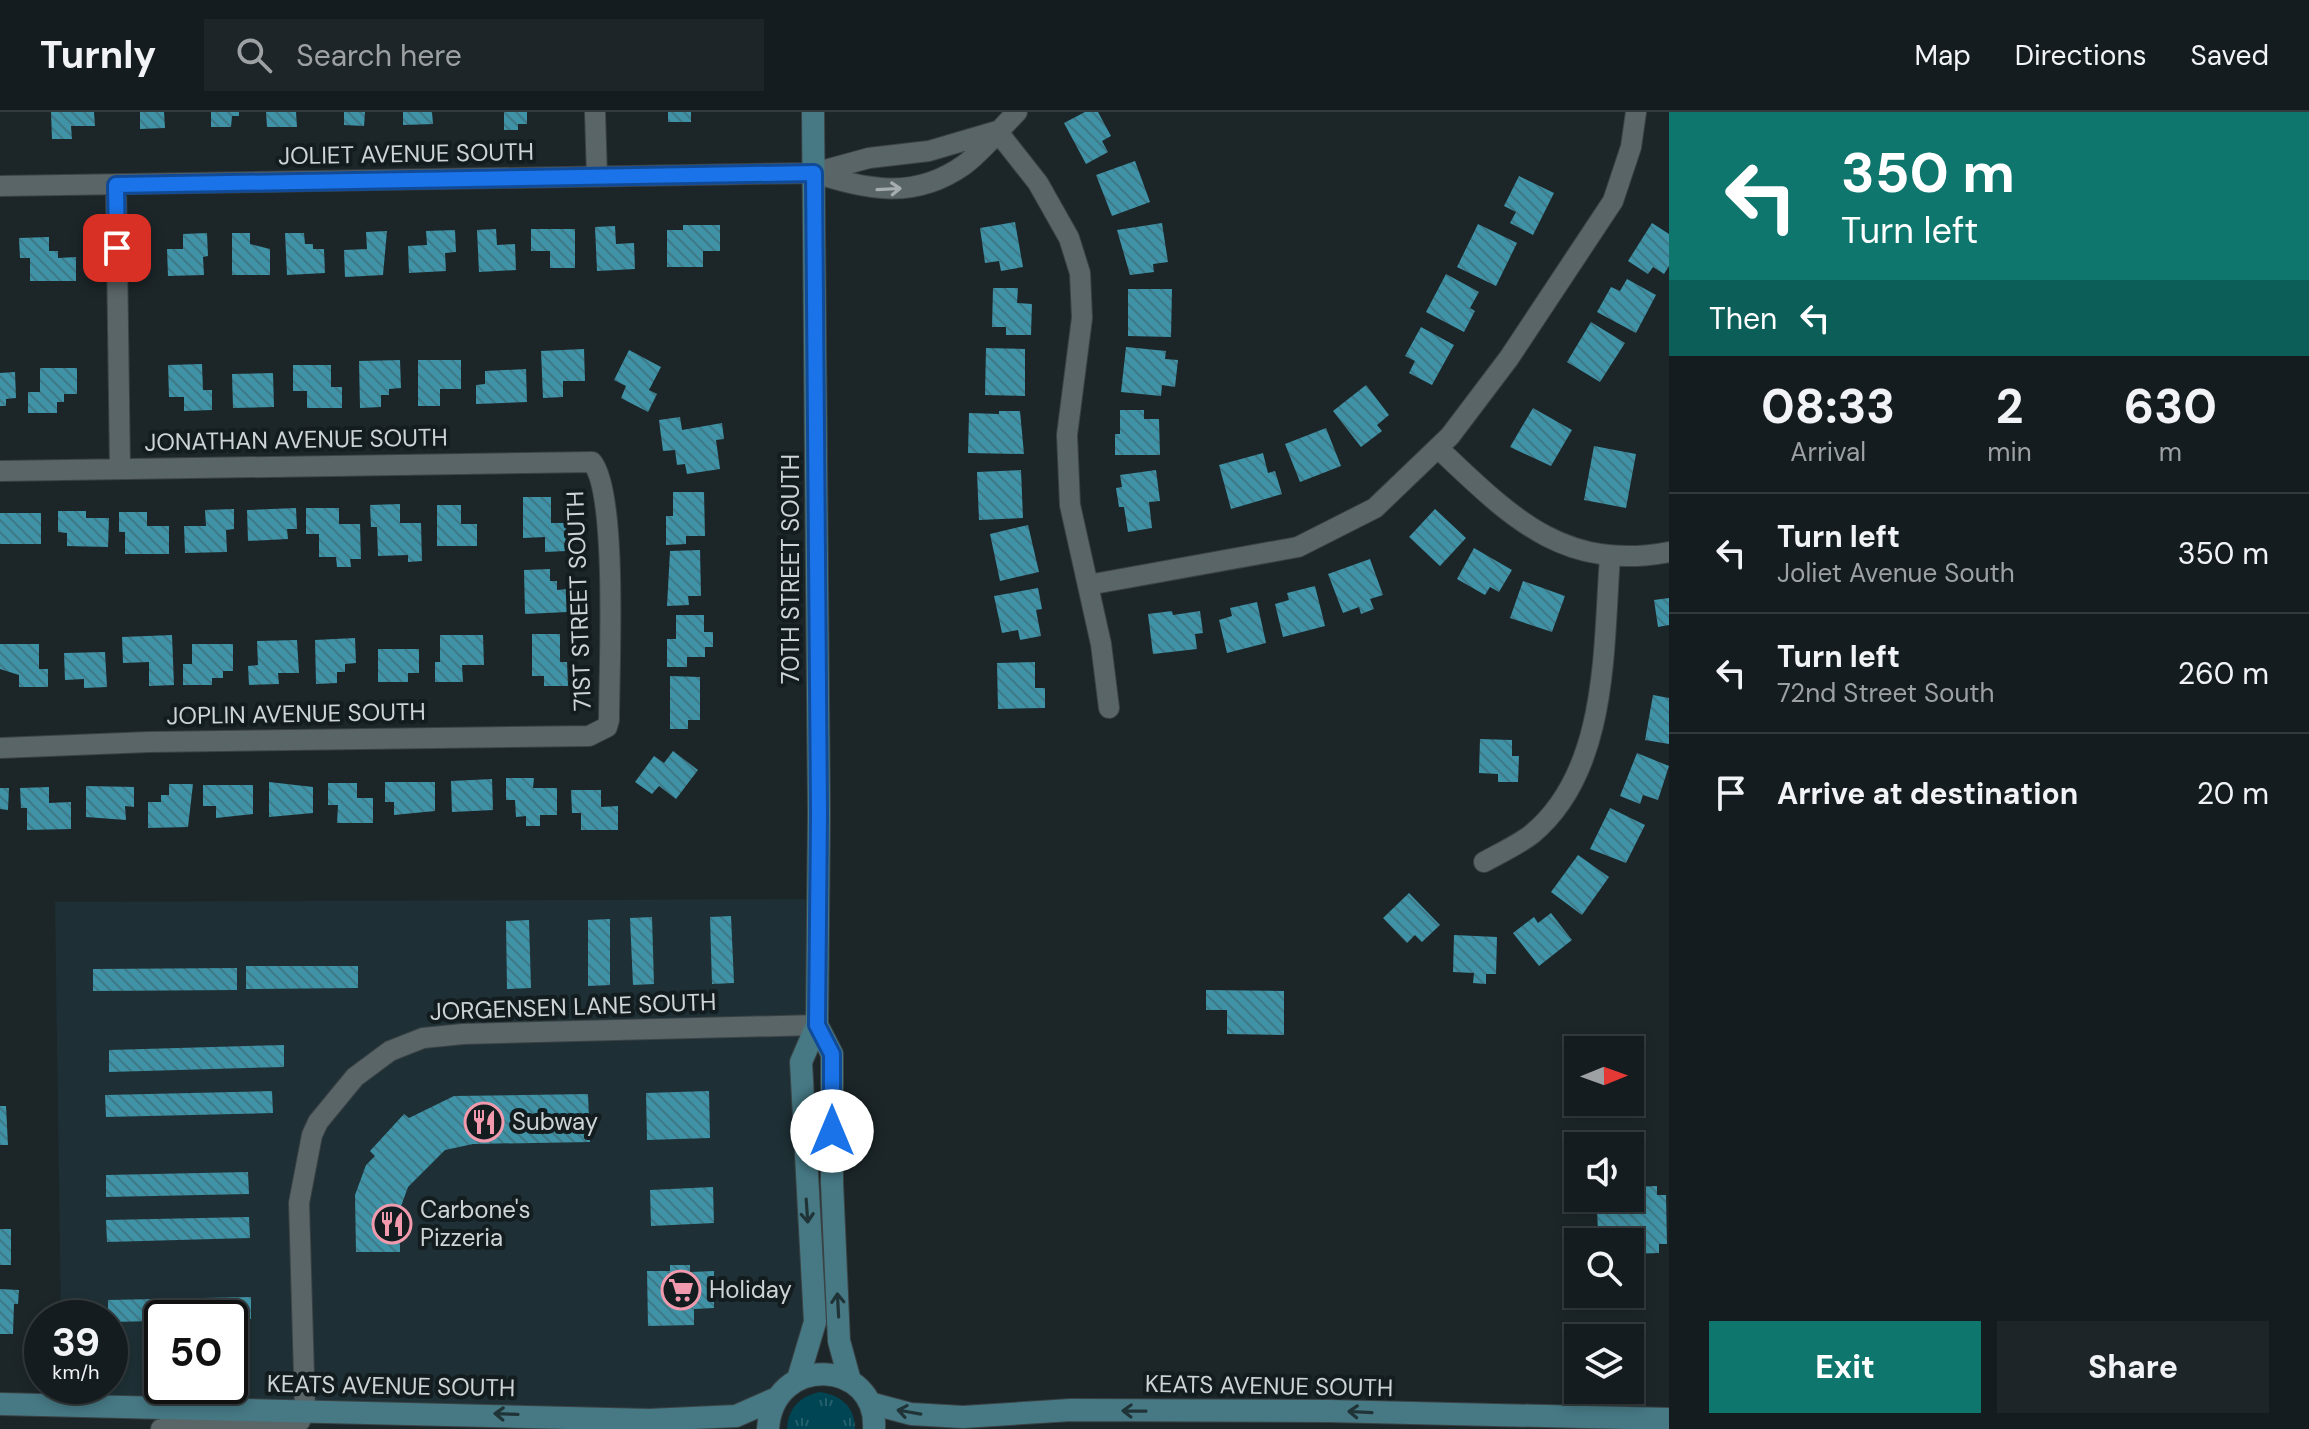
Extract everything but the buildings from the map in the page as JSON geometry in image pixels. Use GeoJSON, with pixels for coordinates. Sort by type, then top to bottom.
{"type":"FeatureCollection","features":[{"type":"Feature","properties":{"kind":"main road","name":"70TH STREET SOUTH"},"geometry":{"type":"LineString","coordinates":[[798,1379],[815,1322],[801,1062],[817,1025],[819,799],[813,112]]}},
{"type":"Feature","properties":{"kind":"main road","name":"70TH STREET SOUTH"},"geometry":{"type":"LineString","coordinates":[[817,1025],[832,1054],[832,1183],[839,1341],[850,1381]]}},
{"type":"Feature","properties":{"kind":"main road"},"geometry":{"type":"LineString","coordinates":[[768,1429],[777,1398],[798,1379],[815,1373],[834,1374],[850,1381],[870,1403],[874,1429]]}},
{"type":"Feature","properties":{"kind":"main road","name":"KEATS AVENUE SOUTH"},"geometry":{"type":"LineString","coordinates":[[0,1404],[649,1420],[736,1416],[777,1398]]}},
{"type":"Feature","properties":{"kind":"main road","name":"KEATS AVENUE SOUTH"},"geometry":{"type":"LineString","coordinates":[[870,1403],[911,1414],[963,1417],[1071,1410],[1669,1419]]}},
{"type":"Feature","properties":{"kind":"street"},"geometry":{"type":"LineString","coordinates":[[595,112],[597,177]]}},
{"type":"Feature","properties":{"kind":"street","name":"JOLIET AVENUE SOUTH"},"geometry":{"type":"LineString","coordinates":[[814,173],[870,190],[912,186],[965,165],[1017,112]]}},
{"type":"Feature","properties":{"kind":"street"},"geometry":{"type":"LineString","coordinates":[[1088,585],[1298,547],[1375,508],[1439,449],[1509,358],[1613,201],[1631,147],[1636,112]]}},
{"type":"Feature","properties":{"kind":"street"},"geometry":{"type":"LineString","coordinates":[[997,131],[1038,183],[1069,238],[1080,273],[1082,318],[1067,435],[1070,505],[1101,644],[1109,708]]}},
{"type":"Feature","properties":{"kind":"street","name":"JOLIET AVENUE SOUTH"},"geometry":{"type":"LineString","coordinates":[[0,186],[814,173],[869,158],[929,151],[997,131]]}},
{"type":"Feature","properties":{"kind":"street"},"geometry":{"type":"LineString","coordinates":[[0,171],[0,186]]}},
{"type":"Feature","properties":{"kind":"street"},"geometry":{"type":"LineString","coordinates":[[116,185],[120,469]]}},
{"type":"Feature","properties":{"kind":"street"},"geometry":{"type":"LineString","coordinates":[[1439,449],[1520,522],[1558,543],[1610,557],[1669,552]]}},
{"type":"Feature","properties":{"kind":"street","name":"JONATHAN AVENUE SOUTH"},"geometry":{"type":"LineString","coordinates":[[0,471],[592,462]]}},
{"type":"Feature","properties":{"kind":"street","name":"71ST STREET SOUTH"},"geometry":{"type":"LineString","coordinates":[[592,462],[601,472],[607,521],[609,720],[607,727],[593,734]]}},
{"type":"Feature","properties":{"kind":"street"},"geometry":{"type":"LineString","coordinates":[[1484,862],[1539,828],[1563,795],[1586,749],[1598,698],[1610,557]]}},
{"type":"Feature","properties":{"kind":"street","name":"JOPLIN AVENUE SOUTH"},"geometry":{"type":"LineString","coordinates":[[0,748],[593,734]]}},
{"type":"Feature","properties":{"kind":"street","name":"JORGENSEN LANE SOUTH"},"geometry":{"type":"LineString","coordinates":[[305,1410],[299,1203],[305,1164],[318,1122],[355,1077],[390,1051],[436,1036],[817,1025]]}},
{"type":"Feature","properties":{"kind":"street"},"geometry":{"type":"LineString","coordinates":[[161,1429],[288,1427],[300,1421],[305,1410]]}},
{"type":"Feature","properties":{"kind":"shaded area"},"geometry":{"type":"Polygon","coordinates":[[[817,899],[817,1025],[801,1063],[815,1322],[798,1379],[736,1416],[63,1406],[128,1404],[128,1300],[61,1300],[55,902],[817,899]]]}},
{"type":"Feature","properties":{"kind":"green space"},"geometry":{"type":"Polygon","coordinates":[[[820,1392],[845,1403],[852,1414],[855,1429],[787,1429],[796,1404],[820,1392]]]}},
{"type":"Feature","properties":{"kind":"place","name":"Subway"},"geometry":{"type":"Point","coordinates":[484,1122]}},
{"type":"Feature","properties":{"kind":"place","name":"Carbone's Pizzeria"},"geometry":{"type":"Point","coordinates":[392,1224]}},
{"type":"Feature","properties":{"kind":"place","name":"Holiday"},"geometry":{"type":"Point","coordinates":[681,1290]}},
{"type":"Feature","properties":{"kind":"route"},"geometry":{"type":"LineString","coordinates":[[117,248],[116,185],[814,173],[819,814],[817,1025],[832,1054],[832,1131]]}}]}
